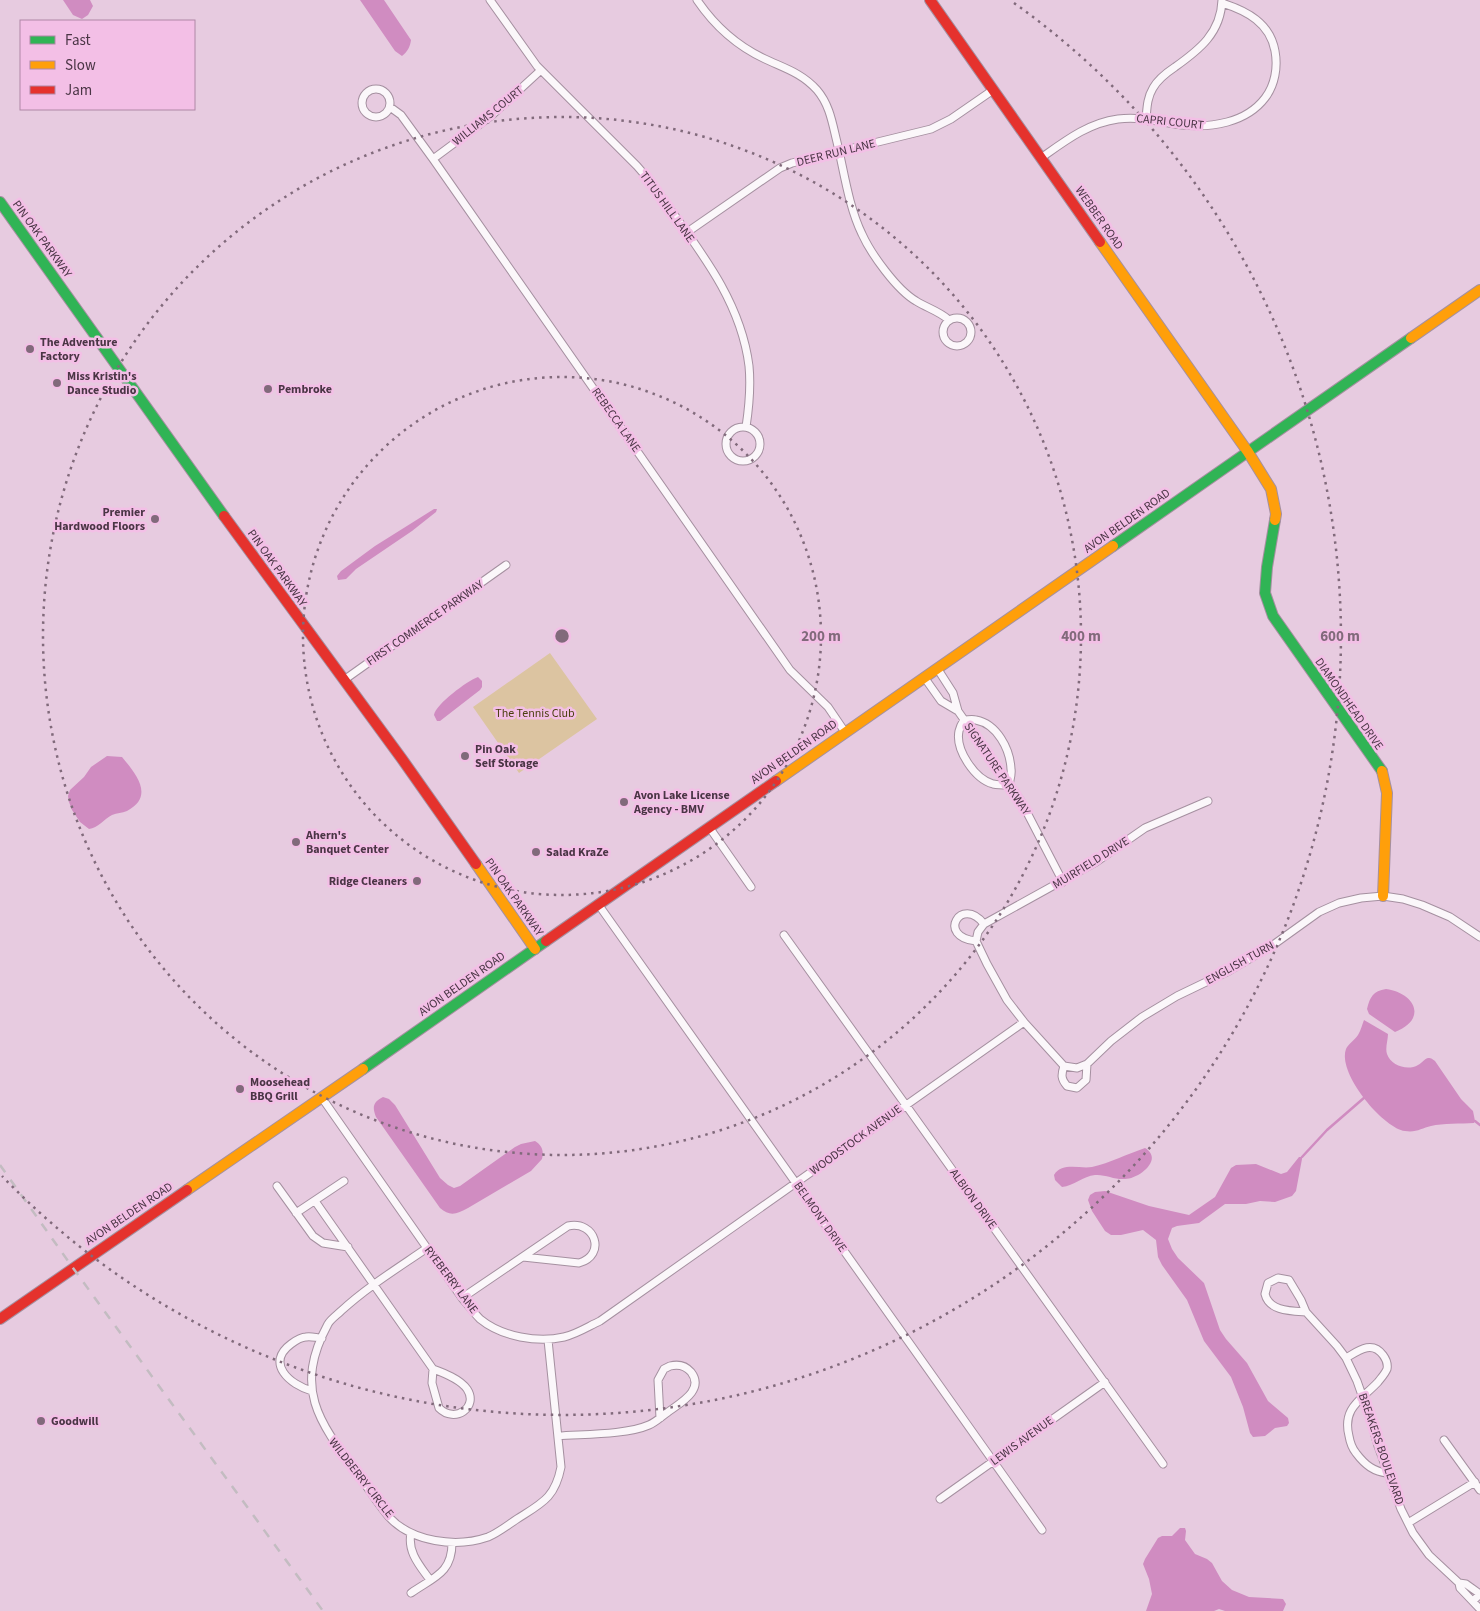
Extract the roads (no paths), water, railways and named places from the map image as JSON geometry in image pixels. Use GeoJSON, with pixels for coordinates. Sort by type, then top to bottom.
{"type":"FeatureCollection","features":[{"type":"Feature","properties":{"kind":"street","name":"TITUS HILL LANE"},"geometry":{"type":"LineString","coordinates":[[490,0],[541,70],[650,181],[723,287],[743,334],[749,369],[749,402],[746,427]]}},
{"type":"Feature","properties":{"kind":"street"},"geometry":{"type":"LineString","coordinates":[[697,0],[716,24],[738,44],[764,59],[793,71],[813,86],[824,101],[830,114],[856,222],[868,244],[896,285],[916,301],[940,312],[949,320]]}},
{"type":"Feature","properties":{"kind":"street","name":"WEBBER ROAD"},"geometry":{"type":"LineString","coordinates":[[930,0],[1248,452]]}},
{"type":"Feature","properties":{"kind":"street"},"geometry":{"type":"LineString","coordinates":[[1146,118],[1149,98],[1155,84],[1208,41],[1219,19],[1222,2]]}},
{"type":"Feature","properties":{"kind":"street","name":"CAPRI COURT"},"geometry":{"type":"LineString","coordinates":[[1041,158],[1070,137],[1093,125],[1117,119],[1146,118],[1181,125],[1208,126],[1222,124],[1248,114],[1259,105],[1268,94],[1274,81],[1276,52],[1264,27],[1254,16],[1242,9],[1222,2]]}},
{"type":"Feature","properties":{"kind":"street","name":"WILLIAMS COURT"},"geometry":{"type":"LineString","coordinates":[[433,159],[491,116],[541,70]]}},
{"type":"Feature","properties":{"kind":"street","name":"REBECCA LANE"},"geometry":{"type":"LineString","coordinates":[[378,88],[386,93],[390,107],[384,115],[379,117],[369,116],[362,108],[362,98],[368,90],[378,88]]}},
{"type":"Feature","properties":{"kind":"street","name":"DEER RUN LANE"},"geometry":{"type":"LineString","coordinates":[[686,233],[780,168],[792,163],[938,126],[993,90]]}},
{"type":"Feature","properties":{"kind":"street","name":"REBECCA LANE"},"geometry":{"type":"LineString","coordinates":[[390,107],[401,115],[433,159],[790,670],[828,707],[845,732]]}},
{"type":"Feature","properties":{"kind":"street","name":"PIN OAK PARKWAY"},"geometry":{"type":"LineString","coordinates":[[0,202],[275,587],[402,759],[535,949]]}},
{"type":"Feature","properties":{"kind":"street","name":"AVON BELDEN ROAD"},"geometry":{"type":"LineString","coordinates":[[0,1319],[322,1098],[1480,290]]}},
{"type":"Feature","properties":{"kind":"street"},"geometry":{"type":"LineString","coordinates":[[962,318],[969,324],[970,338],[964,344],[954,346],[946,341],[943,332],[949,320],[962,318]]}},
{"type":"Feature","properties":{"kind":"street"},"geometry":{"type":"LineString","coordinates":[[746,427],[756,433],[759,438],[759,450],[752,458],[740,460],[730,454],[728,438],[735,429],[746,427]]}},
{"type":"Feature","properties":{"kind":"street","name":"DIAMONDHEAD DRIVE"},"geometry":{"type":"LineString","coordinates":[[1248,452],[1271,489],[1276,514],[1267,566],[1265,593],[1273,616],[1383,774],[1387,793],[1383,896]]}},
{"type":"Feature","properties":{"kind":"street","name":"FIRST COMMERCE PARKWAY"},"geometry":{"type":"LineString","coordinates":[[344,680],[506,565]]}},
{"type":"Feature","properties":{"kind":"street","name":"SIGNATURE PARKWAY"},"geometry":{"type":"LineString","coordinates":[[937,668],[953,693],[958,711],[1021,801],[1063,882]]}},
{"type":"Feature","properties":{"kind":"street","name":"SIGNATURE PARKWAY"},"geometry":{"type":"LineString","coordinates":[[924,677],[941,701],[958,711]]}},
{"type":"Feature","properties":{"kind":"street"},"geometry":{"type":"LineString","coordinates":[[964,720],[977,720],[990,726],[1003,740],[1009,754],[1012,770],[1009,785],[993,784],[969,766],[960,748],[959,732],[964,720]]}},
{"type":"Feature","properties":{"kind":"street","name":"MUIRFIELD DRIVE"},"geometry":{"type":"LineString","coordinates":[[976,941],[978,932],[984,924],[1063,882],[1145,828],[1208,801]]}},
{"type":"Feature","properties":{"kind":"street"},"geometry":{"type":"LineString","coordinates":[[709,827],[751,887]]}},
{"type":"Feature","properties":{"kind":"street","name":"ENGLISH TURN"},"geometry":{"type":"LineString","coordinates":[[1087,1064],[1111,1041],[1142,1017],[1273,946],[1319,912],[1339,903],[1383,896],[1403,899],[1450,917],[1480,937]]}},
{"type":"Feature","properties":{"kind":"street","name":"BELMONT DRIVE"},"geometry":{"type":"LineString","coordinates":[[598,904],[1042,1530]]}},
{"type":"Feature","properties":{"kind":"street"},"geometry":{"type":"LineString","coordinates":[[984,924],[980,919],[964,914],[958,916],[954,926],[956,933],[961,937],[976,941],[1003,993],[1024,1022],[1064,1066],[1077,1068],[1087,1064],[1086,1080],[1077,1088],[1067,1086],[1062,1081],[1061,1073],[1064,1066]]}},
{"type":"Feature","properties":{"kind":"street","name":"ALBION DRIVE"},"geometry":{"type":"LineString","coordinates":[[784,935],[1163,1464]]}},
{"type":"Feature","properties":{"kind":"street","name":"WOODSTOCK AVENUE"},"geometry":{"type":"LineString","coordinates":[[688,1258],[1024,1022]]}},
{"type":"Feature","properties":{"kind":"street","name":"RYEBERRY LANE"},"geometry":{"type":"LineString","coordinates":[[322,1098],[462,1298],[480,1318],[500,1331],[523,1337],[548,1340],[567,1336],[600,1321],[688,1258]]}},
{"type":"Feature","properties":{"kind":"street"},"geometry":{"type":"LineString","coordinates":[[296,1213],[344,1181]]}},
{"type":"Feature","properties":{"kind":"street"},"geometry":{"type":"LineString","coordinates":[[277,1186],[312,1236],[323,1243],[348,1247]]}},
{"type":"Feature","properties":{"kind":"street"},"geometry":{"type":"LineString","coordinates":[[315,1201],[433,1369],[444,1373],[467,1389],[470,1395],[470,1402],[463,1413],[450,1415],[439,1408],[432,1383],[433,1369]]}},
{"type":"Feature","properties":{"kind":"street"},"geometry":{"type":"LineString","coordinates":[[462,1298],[568,1226],[575,1224],[588,1229],[595,1242],[595,1250],[592,1256],[586,1261],[579,1263],[523,1257]]}},
{"type":"Feature","properties":{"kind":"street","name":"WILDBERRY CIRCLE"},"geometry":{"type":"LineString","coordinates":[[427,1248],[354,1299],[329,1322],[316,1350],[312,1369],[312,1391],[320,1419],[328,1435],[390,1518],[411,1533],[452,1543],[488,1537],[550,1495],[558,1483],[561,1467],[548,1340]]}},
{"type":"Feature","properties":{"kind":"street","name":"BREAKERS BOULEVARD"},"geometry":{"type":"LineString","coordinates":[[1306,1312],[1274,1307],[1269,1304],[1264,1294],[1268,1283],[1278,1278],[1289,1280],[1302,1300],[1306,1312],[1328,1334],[1346,1358],[1364,1396],[1378,1446],[1408,1523],[1429,1555],[1459,1583],[1460,1588],[1480,1609]]}},
{"type":"Feature","properties":{"kind":"street"},"geometry":{"type":"LineString","coordinates":[[312,1391],[295,1385],[289,1379],[280,1365],[281,1357],[284,1349],[295,1341],[307,1336],[322,1338]]}},
{"type":"Feature","properties":{"kind":"street"},"geometry":{"type":"LineString","coordinates":[[1346,1358],[1363,1348],[1371,1346],[1379,1350],[1385,1357],[1388,1367],[1364,1396],[1353,1405],[1347,1418],[1347,1428],[1350,1442],[1355,1452],[1366,1465],[1378,1472],[1388,1473]]}},
{"type":"Feature","properties":{"kind":"street"},"geometry":{"type":"LineString","coordinates":[[558,1436],[626,1431],[649,1425],[660,1418],[688,1397],[692,1392],[695,1380],[692,1374],[683,1366],[670,1366],[660,1374],[658,1380],[660,1418]]}},
{"type":"Feature","properties":{"kind":"street","name":"LEWIS AVENUE"},"geometry":{"type":"LineString","coordinates":[[940,1499],[1105,1382]]}},
{"type":"Feature","properties":{"kind":"street"},"geometry":{"type":"LineString","coordinates":[[1444,1440],[1480,1490]]}},
{"type":"Feature","properties":{"kind":"street"},"geometry":{"type":"LineString","coordinates":[[1408,1523],[1475,1482]]}},
{"type":"Feature","properties":{"kind":"street"},"geometry":{"type":"LineString","coordinates":[[411,1533],[412,1552],[430,1580]]}},
{"type":"Feature","properties":{"kind":"street"},"geometry":{"type":"LineString","coordinates":[[411,1593],[448,1566],[452,1556],[452,1543]]}},
{"type":"Feature","properties":{"kind":"street","name":"BREAKERS BOULEVARD"},"geometry":{"type":"LineString","coordinates":[[1459,1583],[1466,1584],[1480,1594]]}},
{"type":"Feature","properties":{"kind":"street"},"geometry":{"type":"LineString","coordinates":[[1473,1601],[1480,1594]]}},
{"type":"Feature","properties":{"kind":"waterway"},"geometry":{"type":"LineString","coordinates":[[1302,1157],[1327,1130],[1365,1097]]}},
{"type":"Feature","properties":{"kind":"waterway"},"geometry":{"type":"LineString","coordinates":[[1475,1121],[1480,1125]]}},
{"type":"Feature","properties":{"kind":"railway"},"geometry":{"type":"LineString","coordinates":[[0,1165],[323,1611]]}},
{"type":"Feature","properties":{"kind":"place","name":"The Adventure Factory"},"geometry":{"type":"Point","coordinates":[30,349]}},
{"type":"Feature","properties":{"kind":"place","name":"Miss Kristin's Dance Studio"},"geometry":{"type":"Point","coordinates":[57,383]}},
{"type":"Feature","properties":{"kind":"place","name":"Pembroke"},"geometry":{"type":"Point","coordinates":[268,389]}},
{"type":"Feature","properties":{"kind":"place","name":"Premier Hardwood Floors"},"geometry":{"type":"Point","coordinates":[155,519]}},
{"type":"Feature","properties":{"kind":"place","name":"Pin Oak Self Storage"},"geometry":{"type":"Point","coordinates":[465,756]}},
{"type":"Feature","properties":{"kind":"place","name":"Avon Lake License Agency - BMV"},"geometry":{"type":"Point","coordinates":[624,802]}},
{"type":"Feature","properties":{"kind":"place","name":"Ahern's Banquet Center"},"geometry":{"type":"Point","coordinates":[296,842]}},
{"type":"Feature","properties":{"kind":"place","name":"Salad KraZe"},"geometry":{"type":"Point","coordinates":[536,852]}},
{"type":"Feature","properties":{"kind":"place","name":"Ridge Cleaners"},"geometry":{"type":"Point","coordinates":[417,881]}},
{"type":"Feature","properties":{"kind":"place","name":"Moosehead BBQ Grill"},"geometry":{"type":"Point","coordinates":[240,1089]}},
{"type":"Feature","properties":{"kind":"place","name":"Goodwill"},"geometry":{"type":"Point","coordinates":[41,1421]}},
{"type":"Feature","properties":{"kind":"park label","name":"The Tennis Club"},"geometry":{"type":"Point","coordinates":[535,713]}}]}
